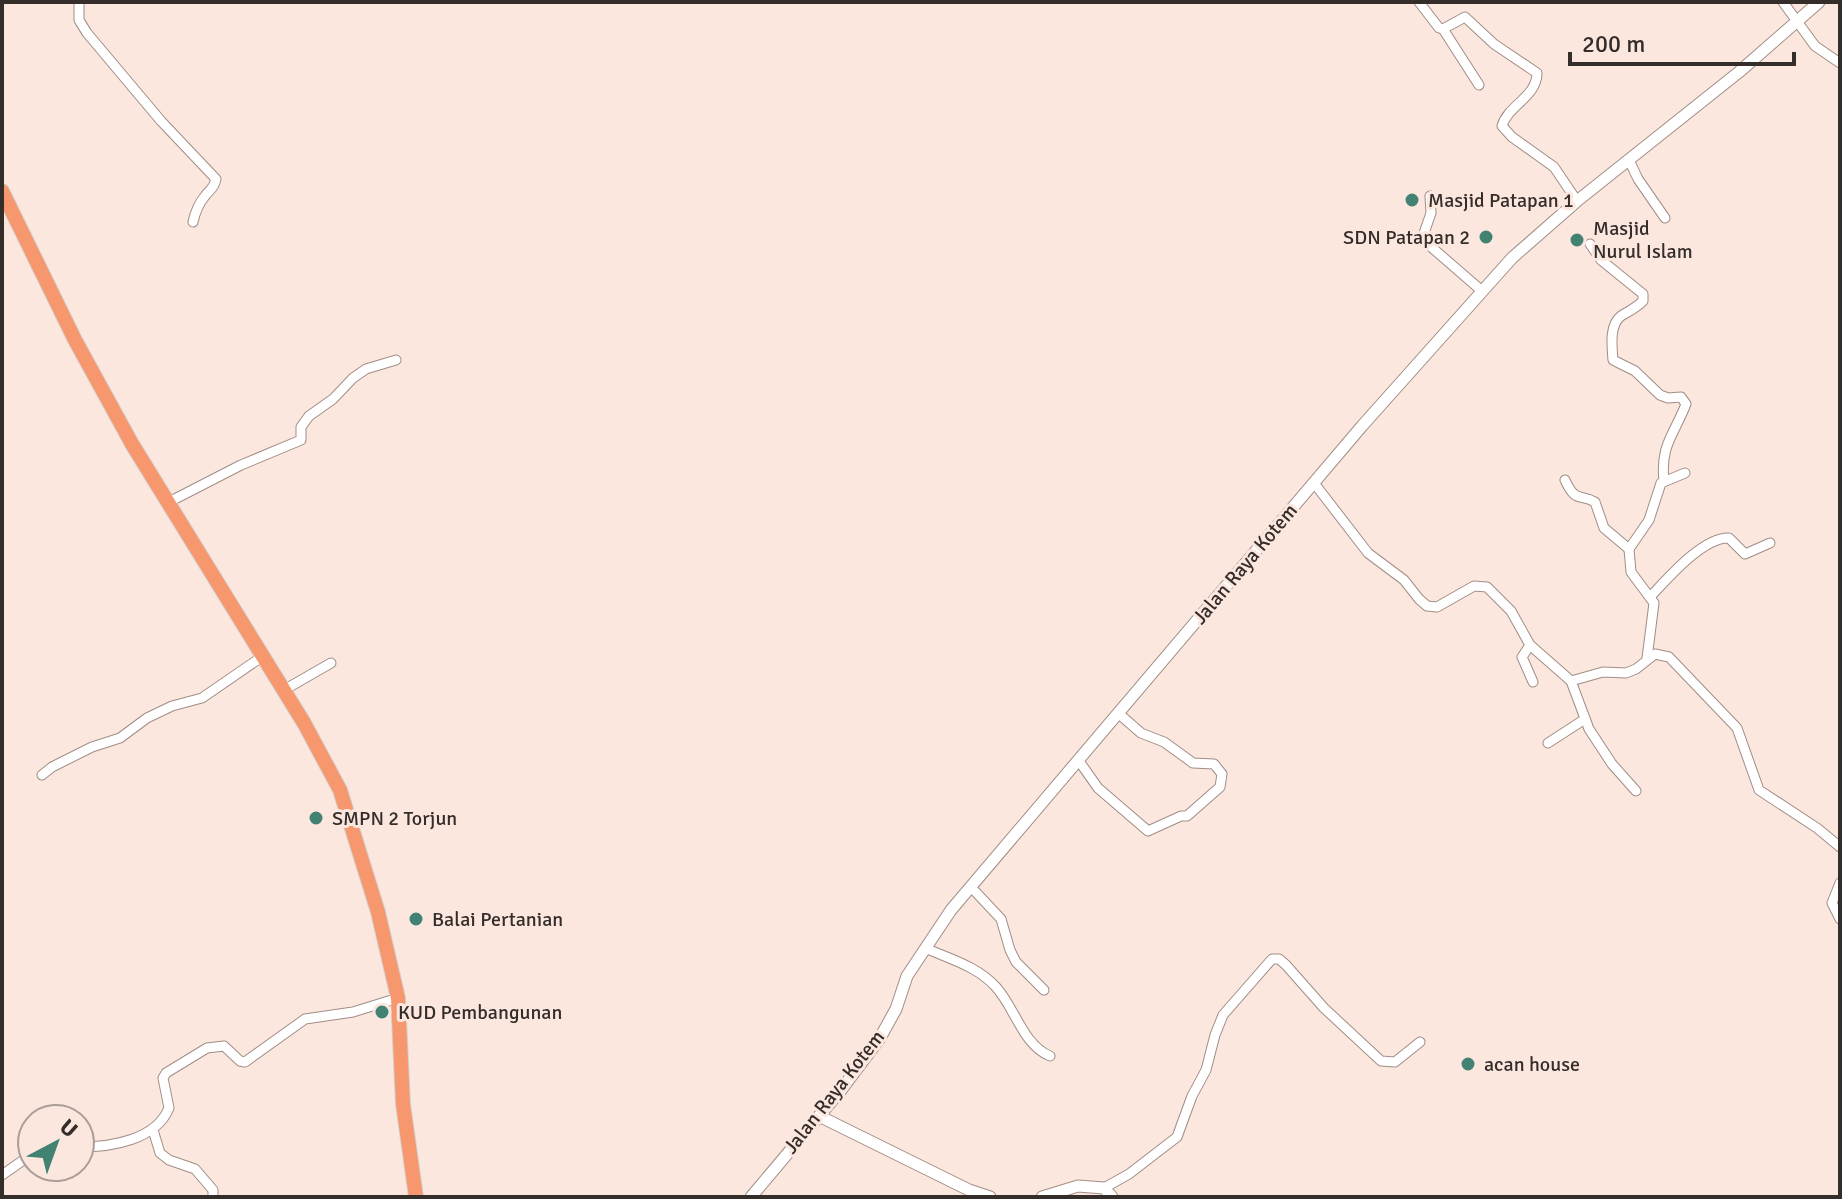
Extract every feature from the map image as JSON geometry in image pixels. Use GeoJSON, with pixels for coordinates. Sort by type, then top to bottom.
{"type":"FeatureCollection","features":[{"type":"Feature","properties":{"kind":"highway"},"geometry":{"type":"LineString","coordinates":[[2,191],[75,340],[167,503],[331,771],[350,818],[387,945],[398,998],[403,1104],[416,1197]]}},
{"type":"Feature","properties":{"kind":"street"},"geometry":{"type":"LineString","coordinates":[[1419,2],[1435,24],[1443,29],[1479,85]]}},
{"type":"Feature","properties":{"kind":"street"},"geometry":{"type":"LineString","coordinates":[[1783,2],[1815,46],[1840,63]]}},
{"type":"Feature","properties":{"kind":"street","name":"Jalan Raya Kotem"},"geometry":{"type":"LineString","coordinates":[[751,1197],[880,1038],[896,1009],[907,976],[951,910],[1362,426],[1482,291],[1512,258],[1577,201],[1819,2]]}},
{"type":"Feature","properties":{"kind":"street"},"geometry":{"type":"LineString","coordinates":[[82,3],[79,20],[83,29],[161,121],[216,179],[214,188],[203,197],[193,222]]}},
{"type":"Feature","properties":{"kind":"street"},"geometry":{"type":"LineString","coordinates":[[1443,29],[1465,17],[1494,44],[1537,73],[1536,82],[1527,96],[1507,114],[1502,126],[1512,137],[1554,167],[1577,201]]}},
{"type":"Feature","properties":{"kind":"street"},"geometry":{"type":"LineString","coordinates":[[1629,160],[1665,218]]}},
{"type":"Feature","properties":{"kind":"street"},"geometry":{"type":"LineString","coordinates":[[1430,196],[1431,213],[1422,239],[1482,291]]}},
{"type":"Feature","properties":{"kind":"street"},"geometry":{"type":"LineString","coordinates":[[1590,244],[1601,260],[1643,294],[1643,301],[1615,323],[1611,342],[1613,360],[1635,371],[1660,395],[1681,397],[1686,404],[1662,456],[1664,481]]}},
{"type":"Feature","properties":{"kind":"street"},"geometry":{"type":"LineString","coordinates":[[167,503],[241,465],[301,440],[301,427],[309,416],[333,399],[353,378],[366,369],[396,360]]}},
{"type":"Feature","properties":{"kind":"street"},"geometry":{"type":"LineString","coordinates":[[1647,658],[1654,610],[1651,596],[1631,572],[1629,549],[1649,520],[1658,489],[1664,481],[1685,473]]}},
{"type":"Feature","properties":{"kind":"street"},"geometry":{"type":"LineString","coordinates":[[1565,480],[1580,499],[1595,502],[1604,528],[1629,549]]}},
{"type":"Feature","properties":{"kind":"street"},"geometry":{"type":"LineString","coordinates":[[1314,483],[1368,553],[1404,580],[1427,606],[1437,607],[1474,586],[1487,587],[1511,611],[1530,645],[1571,681],[1585,719],[1612,764],[1636,791]]}},
{"type":"Feature","properties":{"kind":"street"},"geometry":{"type":"LineString","coordinates":[[1651,596],[1681,565],[1720,539],[1729,538],[1745,554],[1770,543]]}},
{"type":"Feature","properties":{"kind":"street"},"geometry":{"type":"LineString","coordinates":[[1530,645],[1522,657],[1533,682]]}},
{"type":"Feature","properties":{"kind":"street"},"geometry":{"type":"LineString","coordinates":[[1571,681],[1603,672],[1626,673],[1655,654],[1669,657],[1731,719],[1749,757],[1759,790],[1840,847]]}},
{"type":"Feature","properties":{"kind":"street"},"geometry":{"type":"LineString","coordinates":[[42,775],[97,745],[120,738],[147,718],[172,706],[202,698],[263,656]]}},
{"type":"Feature","properties":{"kind":"street"},"geometry":{"type":"LineString","coordinates":[[284,690],[331,663]]}},
{"type":"Feature","properties":{"kind":"street"},"geometry":{"type":"LineString","coordinates":[[1079,761],[1098,788],[1116,800],[1148,831],[1187,816],[1220,787],[1222,774],[1214,764],[1193,763],[1164,742],[1141,733],[1118,713]]}},
{"type":"Feature","properties":{"kind":"street"},"geometry":{"type":"LineString","coordinates":[[1548,743],[1585,719]]}},
{"type":"Feature","properties":{"kind":"street"},"geometry":{"type":"LineString","coordinates":[[1840,883],[1832,903],[1840,919]]}},
{"type":"Feature","properties":{"kind":"street"},"geometry":{"type":"LineString","coordinates":[[971,887],[1001,919],[1016,962],[1044,990]]}},
{"type":"Feature","properties":{"kind":"street"},"geometry":{"type":"LineString","coordinates":[[925,948],[963,963],[993,984],[1028,1036],[1044,1054],[1050,1056]]}},
{"type":"Feature","properties":{"kind":"street"},"geometry":{"type":"LineString","coordinates":[[1042,1197],[1078,1186],[1108,1192],[1177,1137],[1192,1096],[1206,1070],[1223,1015],[1272,959],[1279,959],[1286,965],[1324,1008],[1381,1061],[1395,1062],[1420,1042]]}},
{"type":"Feature","properties":{"kind":"street"},"geometry":{"type":"LineString","coordinates":[[96,1145],[117,1143],[153,1130],[169,1108],[164,1075],[191,1057],[221,1045],[228,1047],[240,1061],[245,1062],[305,1019],[353,1012],[398,998]]}},
{"type":"Feature","properties":{"kind":"street"},"geometry":{"type":"LineString","coordinates":[[819,1116],[966,1194],[990,1197]]}},
{"type":"Feature","properties":{"kind":"street"},"geometry":{"type":"LineString","coordinates":[[153,1130],[160,1153],[169,1160],[195,1169],[213,1190],[213,1197]]}},
{"type":"Feature","properties":{"kind":"place","name":"Masjid Patapan 1"},"geometry":{"type":"Point","coordinates":[1412,200]}},
{"type":"Feature","properties":{"kind":"place","name":"SDN Patapan 2"},"geometry":{"type":"Point","coordinates":[1486,237]}},
{"type":"Feature","properties":{"kind":"place","name":"Masjid Nurul Islam"},"geometry":{"type":"Point","coordinates":[1577,240]}},
{"type":"Feature","properties":{"kind":"place","name":"SMPN 2 Torjun"},"geometry":{"type":"Point","coordinates":[316,818]}},
{"type":"Feature","properties":{"kind":"place","name":"Balai Pertanian"},"geometry":{"type":"Point","coordinates":[416,919]}},
{"type":"Feature","properties":{"kind":"place","name":"KUD Pembangunan"},"geometry":{"type":"Point","coordinates":[382,1012]}},
{"type":"Feature","properties":{"kind":"place","name":"acan house"},"geometry":{"type":"Point","coordinates":[1468,1064]}}]}
